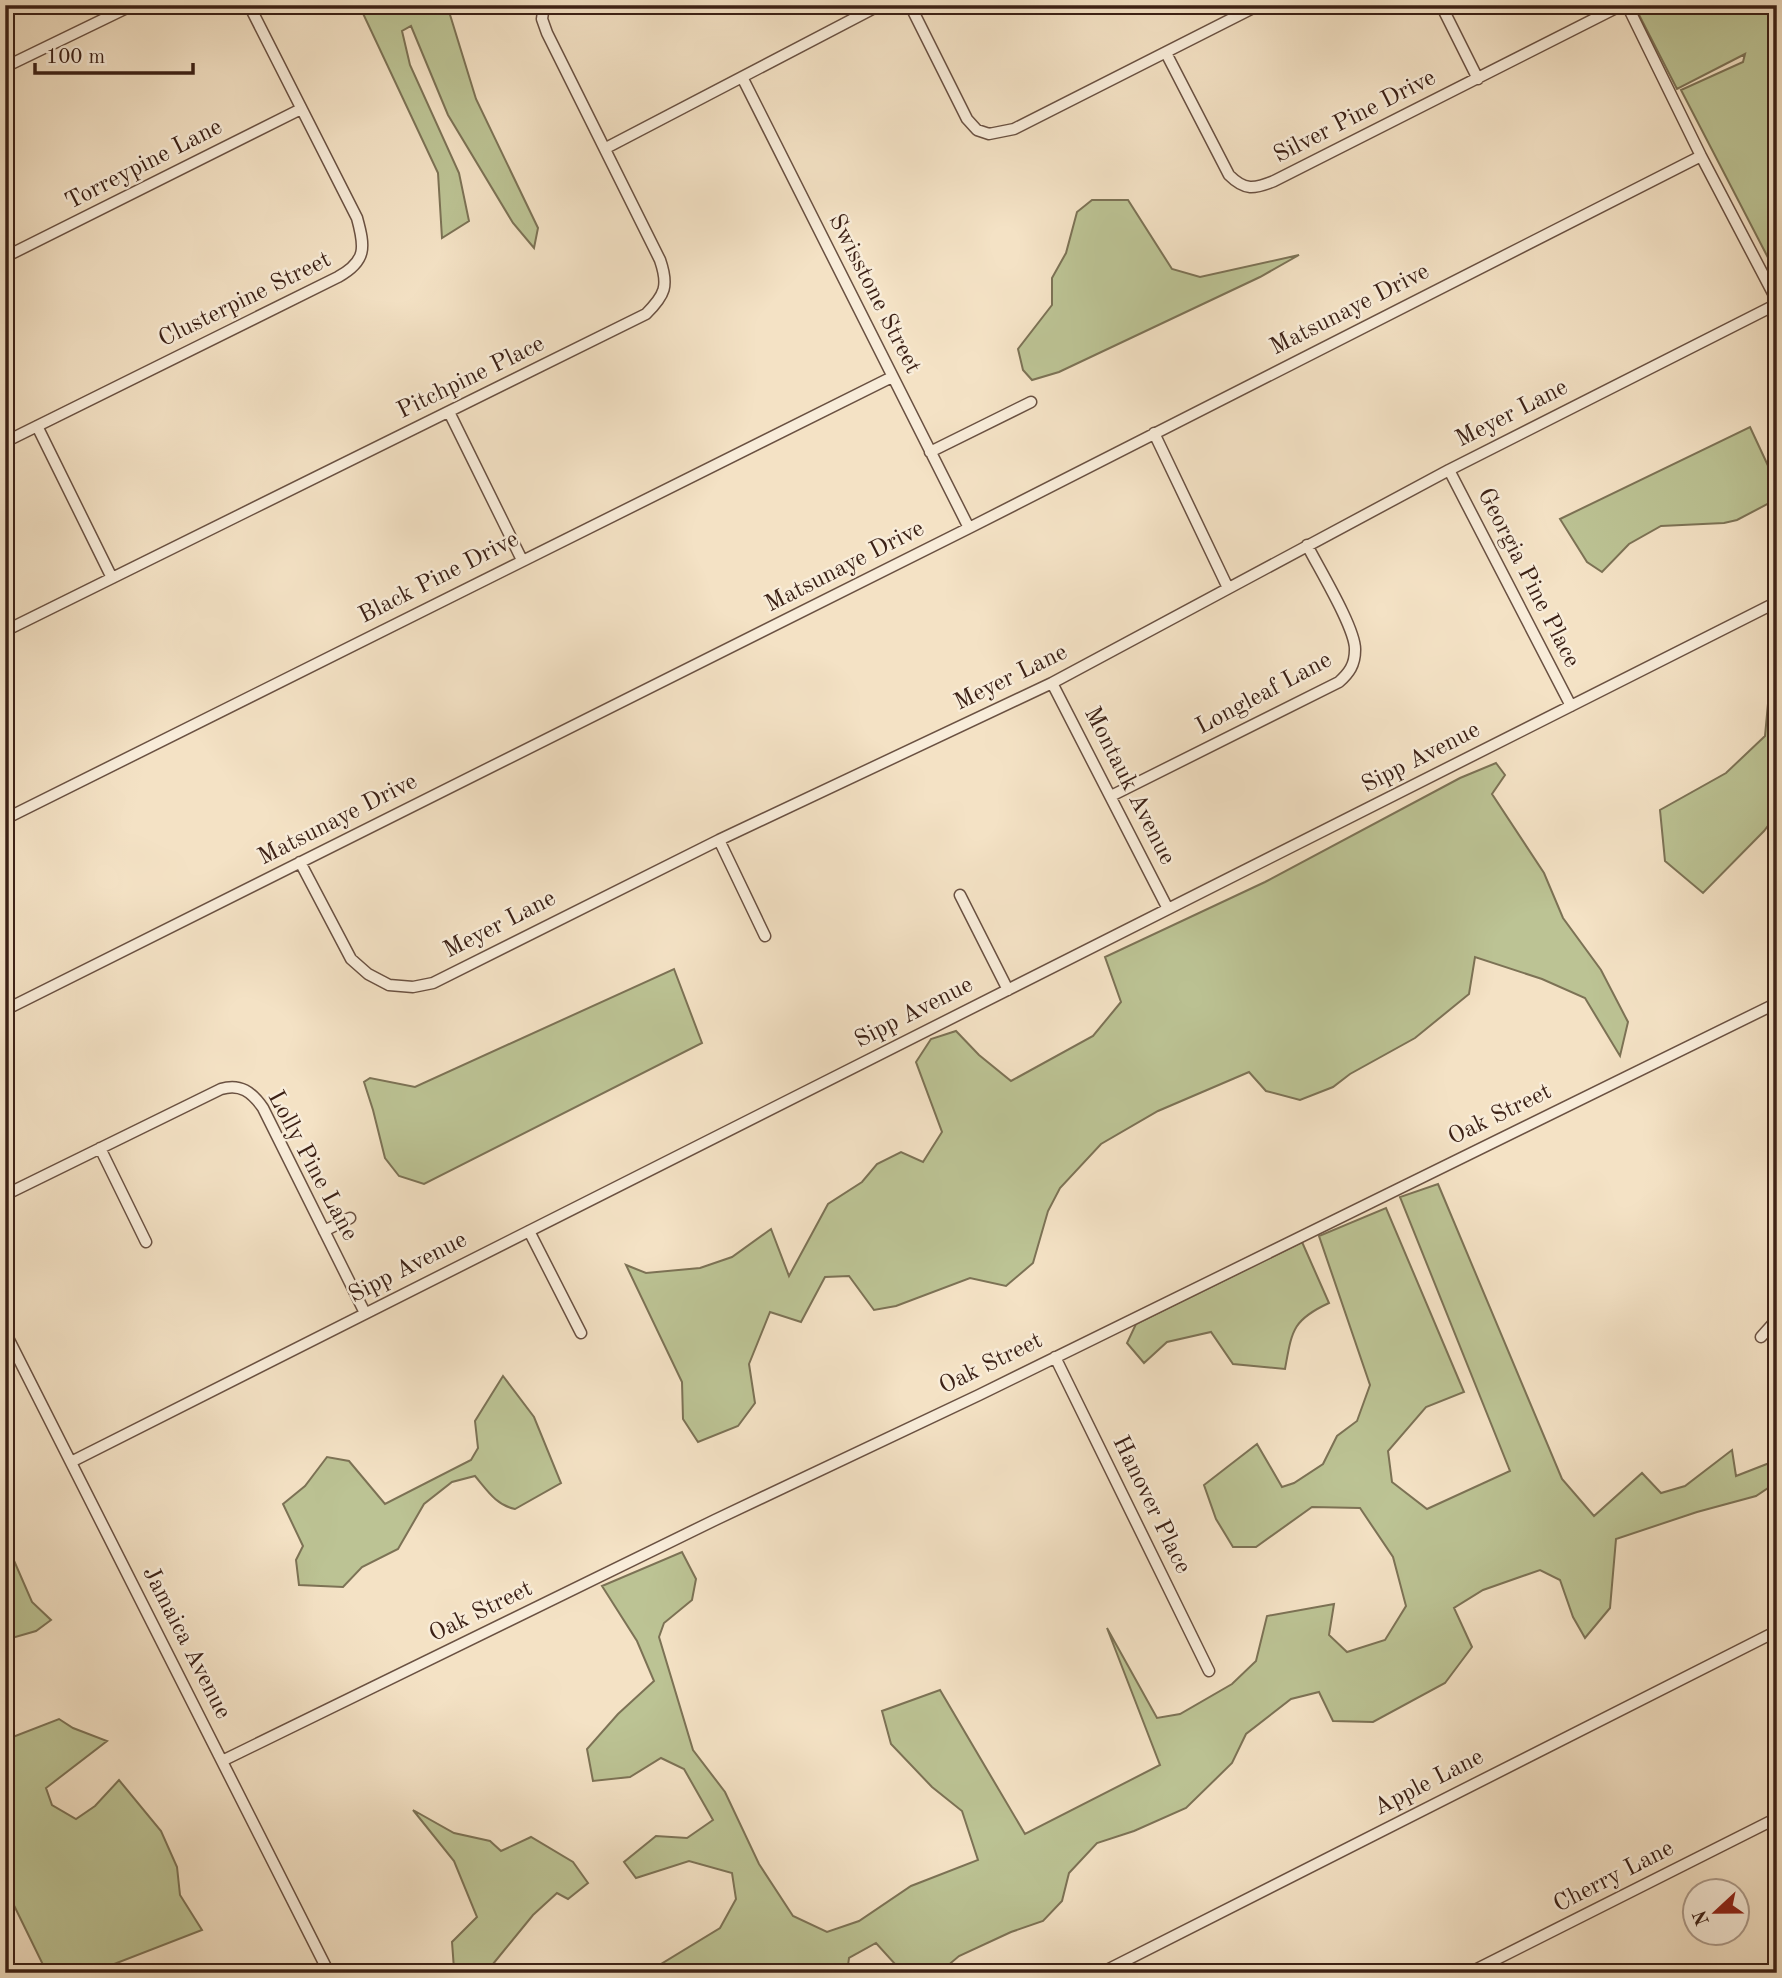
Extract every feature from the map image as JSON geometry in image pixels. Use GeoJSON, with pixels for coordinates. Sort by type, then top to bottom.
{"type":"FeatureCollection","features":[{"type":"Feature","properties":{"kind":"street"},"geometry":{"type":"LineString","coordinates":[[5,68],[133,5]]}},
{"type":"Feature","properties":{"kind":"street","name":"Clusterpine Street"},"geometry":{"type":"LineString","coordinates":[[5,442],[353,269],[362,255],[363,241],[357,218],[248,5]]}},
{"type":"Feature","properties":{"kind":"street","name":"Pitchpine Place"},"geometry":{"type":"LineString","coordinates":[[5,631],[646,314],[658,303],[665,290],[666,275],[606,148],[547,33],[542,19],[544,5]]}},
{"type":"Feature","properties":{"kind":"street"},"geometry":{"type":"LineString","coordinates":[[606,148],[880,5]]}},
{"type":"Feature","properties":{"kind":"street"},"geometry":{"type":"LineString","coordinates":[[910,5],[967,118],[977,130],[989,134],[1014,129],[1259,5]]}},
{"type":"Feature","properties":{"kind":"street"},"geometry":{"type":"LineString","coordinates":[[1441,5],[1478,79]]}},
{"type":"Feature","properties":{"kind":"street"},"geometry":{"type":"LineString","coordinates":[[1624,5],[1777,303]]}},
{"type":"Feature","properties":{"kind":"street","name":"Silver Pine Drive"},"geometry":{"type":"LineString","coordinates":[[1166,53],[1229,175],[1239,185],[1251,188],[1274,180],[1624,5]]}},
{"type":"Feature","properties":{"kind":"street","name":"Swisstone Street"},"geometry":{"type":"LineString","coordinates":[[742,77],[969,528]]}},
{"type":"Feature","properties":{"kind":"street","name":"Torreypine Lane"},"geometry":{"type":"LineString","coordinates":[[5,257],[301,109]]}},
{"type":"Feature","properties":{"kind":"street","name":"Matsunaye Drive"},"geometry":{"type":"LineString","coordinates":[[5,1010],[969,528],[1701,156]]}},
{"type":"Feature","properties":{"kind":"street","name":"Meyer Lane"},"geometry":{"type":"LineString","coordinates":[[300,862],[351,959],[368,974],[389,985],[413,988],[433,982],[719,839],[1052,683],[1449,470],[1777,303]]}},
{"type":"Feature","properties":{"kind":"street","name":"Black Pine Drive"},"geometry":{"type":"LineString","coordinates":[[5,819],[892,377]]}},
{"type":"Feature","properties":{"kind":"street"},"geometry":{"type":"LineString","coordinates":[[930,452],[1031,401]]}},
{"type":"Feature","properties":{"kind":"street"},"geometry":{"type":"LineString","coordinates":[[449,412],[522,560]]}},
{"type":"Feature","properties":{"kind":"street"},"geometry":{"type":"LineString","coordinates":[[37,426],[112,578]]}},
{"type":"Feature","properties":{"kind":"street"},"geometry":{"type":"LineString","coordinates":[[1154,433],[1228,588]]}},
{"type":"Feature","properties":{"kind":"street","name":"Georgia Pine Place"},"geometry":{"type":"LineString","coordinates":[[1449,470],[1571,706]]}},
{"type":"Feature","properties":{"kind":"street","name":"Longleaf Lane"},"geometry":{"type":"LineString","coordinates":[[1111,796],[1339,682],[1351,671],[1356,648],[1349,628],[1307,545]]}},
{"type":"Feature","properties":{"kind":"street","name":"Sipp Avenue"},"geometry":{"type":"LineString","coordinates":[[71,1462],[1777,602]]}},
{"type":"Feature","properties":{"kind":"street","name":"Montauk Avenue"},"geometry":{"type":"LineString","coordinates":[[1052,683],[1168,909]]}},
{"type":"Feature","properties":{"kind":"street"},"geometry":{"type":"LineString","coordinates":[[719,839],[765,936]]}},
{"type":"Feature","properties":{"kind":"street"},"geometry":{"type":"LineString","coordinates":[[960,895],[1007,990]]}},
{"type":"Feature","properties":{"kind":"street","name":"Oak Street"},"geometry":{"type":"LineString","coordinates":[[222,1762],[1777,1003]]}},
{"type":"Feature","properties":{"kind":"street","name":"Lolly Pine Lane"},"geometry":{"type":"LineString","coordinates":[[5,1195],[220,1089],[232,1086],[242,1088],[254,1095],[263,1108],[365,1313]]}},
{"type":"Feature","properties":{"kind":"street"},"geometry":{"type":"LineString","coordinates":[[100,1148],[146,1242]]}},
{"type":"Feature","properties":{"kind":"street"},"geometry":{"type":"LineString","coordinates":[[324,1231],[350,1217]]}},
{"type":"Feature","properties":{"kind":"street"},"geometry":{"type":"LineString","coordinates":[[529,1231],[581,1332]]}},
{"type":"Feature","properties":{"kind":"street"},"geometry":{"type":"LineString","coordinates":[[1761,1337],[1777,1318]]}},
{"type":"Feature","properties":{"kind":"street","name":"Jamaica Avenue"},"geometry":{"type":"LineString","coordinates":[[5,1332],[329,1973]]}},
{"type":"Feature","properties":{"kind":"street","name":"Hanover Place"},"geometry":{"type":"LineString","coordinates":[[1055,1357],[1209,1671]]}},
{"type":"Feature","properties":{"kind":"street","name":"Apple Lane"},"geometry":{"type":"LineString","coordinates":[[1101,1973],[1777,1631]]}},
{"type":"Feature","properties":{"kind":"street","name":"Cherry Lane"},"geometry":{"type":"LineString","coordinates":[[1469,1973],[1777,1818]]}},
{"type":"Feature","properties":{"kind":"green space"},"geometry":{"type":"Polygon","coordinates":[[[359,5],[447,5],[476,99],[538,228],[534,248],[513,223],[448,115],[411,26],[402,31],[410,65],[459,173],[469,221],[442,238],[438,173],[359,5]]]}},
{"type":"Feature","properties":{"kind":"green space"},"geometry":{"type":"Polygon","coordinates":[[[1634,5],[1777,5],[1777,275],[1681,90],[1743,62],[1745,54],[1677,89],[1634,5]]]}},
{"type":"Feature","properties":{"kind":"green space"},"geometry":{"type":"Polygon","coordinates":[[[1092,200],[1128,200],[1172,269],[1200,277],[1299,255],[1260,277],[1059,372],[1032,380],[1023,370],[1018,349],[1052,305],[1052,278],[1066,253],[1077,212],[1092,200]]]}},
{"type":"Feature","properties":{"kind":"green space"},"geometry":{"type":"Polygon","coordinates":[[[1750,427],[1777,485],[1777,499],[1737,520],[1661,526],[1629,544],[1602,572],[1587,562],[1560,519],[1750,427]]]}},
{"type":"Feature","properties":{"kind":"green space"},"geometry":{"type":"Polygon","coordinates":[[[1777,679],[1776,815],[1764,831],[1703,893],[1665,861],[1660,810],[1726,773],[1765,736],[1770,682],[1777,679]]]}},
{"type":"Feature","properties":{"kind":"green space"},"geometry":{"type":"Polygon","coordinates":[[[1496,763],[1505,775],[1492,794],[1544,873],[1563,918],[1601,970],[1628,1022],[1620,1056],[1585,998],[1542,979],[1475,957],[1469,994],[1415,1038],[1350,1074],[1333,1087],[1300,1100],[1266,1091],[1249,1072],[1158,1111],[1101,1144],[1060,1188],[1048,1211],[1033,1263],[1006,1286],[970,1278],[896,1306],[874,1310],[849,1276],[825,1277],[801,1322],[770,1312],[749,1364],[755,1403],[738,1426],[698,1442],[683,1419],[682,1382],[626,1265],[646,1273],[700,1268],[732,1257],[771,1229],[789,1276],[828,1204],[862,1182],[877,1164],[901,1152],[923,1162],[942,1132],[916,1062],[931,1039],[956,1031],[979,1055],[1011,1081],[1093,1036],[1121,1002],[1105,957],[1265,882],[1460,778],[1496,763]]]}},
{"type":"Feature","properties":{"kind":"green space"},"geometry":{"type":"Polygon","coordinates":[[[674,969],[702,1043],[424,1184],[399,1176],[385,1158],[364,1082],[370,1078],[415,1087],[674,969]]]}},
{"type":"Feature","properties":{"kind":"green space"},"geometry":{"type":"Polygon","coordinates":[[[1438,1184],[1562,1479],[1594,1516],[1642,1473],[1661,1493],[1685,1486],[1732,1450],[1736,1476],[1777,1460],[1777,1482],[1756,1496],[1616,1539],[1610,1608],[1585,1638],[1573,1617],[1560,1580],[1540,1570],[1483,1590],[1454,1608],[1472,1647],[1445,1683],[1373,1722],[1333,1721],[1319,1692],[1291,1699],[1246,1734],[1232,1763],[1186,1808],[1134,1831],[1097,1843],[1069,1873],[1062,1901],[1043,1921],[1011,1932],[959,1956],[939,1973],[900,1973],[876,1943],[849,1958],[847,1973],[642,1973],[720,1928],[736,1899],[732,1873],[689,1861],[636,1878],[624,1862],[656,1836],[687,1838],[713,1820],[684,1769],[661,1758],[630,1777],[593,1781],[587,1749],[618,1714],[654,1681],[637,1641],[602,1586],[682,1552],[696,1579],[692,1600],[664,1623],[659,1637],[693,1750],[725,1792],[759,1864],[793,1916],[827,1932],[859,1921],[911,1886],[978,1860],[962,1811],[932,1787],[891,1744],[882,1711],[940,1690],[1025,1834],[1160,1765],[1107,1628],[1157,1718],[1180,1714],[1232,1684],[1256,1661],[1267,1616],[1334,1604],[1329,1635],[1347,1652],[1385,1640],[1406,1606],[1393,1557],[1360,1508],[1312,1507],[1256,1547],[1233,1547],[1216,1519],[1204,1485],[1257,1444],[1282,1487],[1294,1483],[1323,1464],[1337,1436],[1357,1421],[1370,1385],[1319,1236],[1386,1208],[1464,1392],[1426,1407],[1388,1451],[1392,1482],[1427,1509],[1510,1471],[1400,1197],[1438,1184]]]}},
{"type":"Feature","properties":{"kind":"green space"},"geometry":{"type":"Polygon","coordinates":[[[1302,1242],[1329,1303],[1308,1315],[1296,1328],[1285,1369],[1233,1364],[1211,1332],[1167,1342],[1144,1363],[1127,1343],[1136,1324],[1302,1242]]]}},
{"type":"Feature","properties":{"kind":"green space"},"geometry":{"type":"Polygon","coordinates":[[[503,1376],[534,1417],[561,1483],[515,1509],[497,1500],[475,1476],[452,1482],[424,1504],[398,1549],[362,1567],[343,1587],[299,1585],[296,1560],[303,1546],[283,1504],[305,1486],[327,1457],[349,1461],[385,1504],[471,1460],[478,1448],[475,1421],[503,1376]]]}},
{"type":"Feature","properties":{"kind":"green space"},"geometry":{"type":"Polygon","coordinates":[[[5,1540],[32,1602],[51,1620],[36,1631],[5,1640],[5,1540]]]}},
{"type":"Feature","properties":{"kind":"green space"},"geometry":{"type":"Polygon","coordinates":[[[59,1719],[73,1728],[107,1741],[46,1788],[52,1805],[76,1819],[95,1806],[119,1780],[161,1831],[177,1867],[180,1895],[202,1930],[91,1973],[47,1973],[5,1887],[5,1740],[59,1719]]]}},
{"type":"Feature","properties":{"kind":"green space"},"geometry":{"type":"Polygon","coordinates":[[[413,1810],[454,1833],[490,1841],[501,1851],[531,1837],[573,1862],[588,1883],[568,1899],[557,1893],[533,1915],[493,1964],[454,1969],[452,1942],[477,1917],[454,1861],[413,1810]]]}}]}
